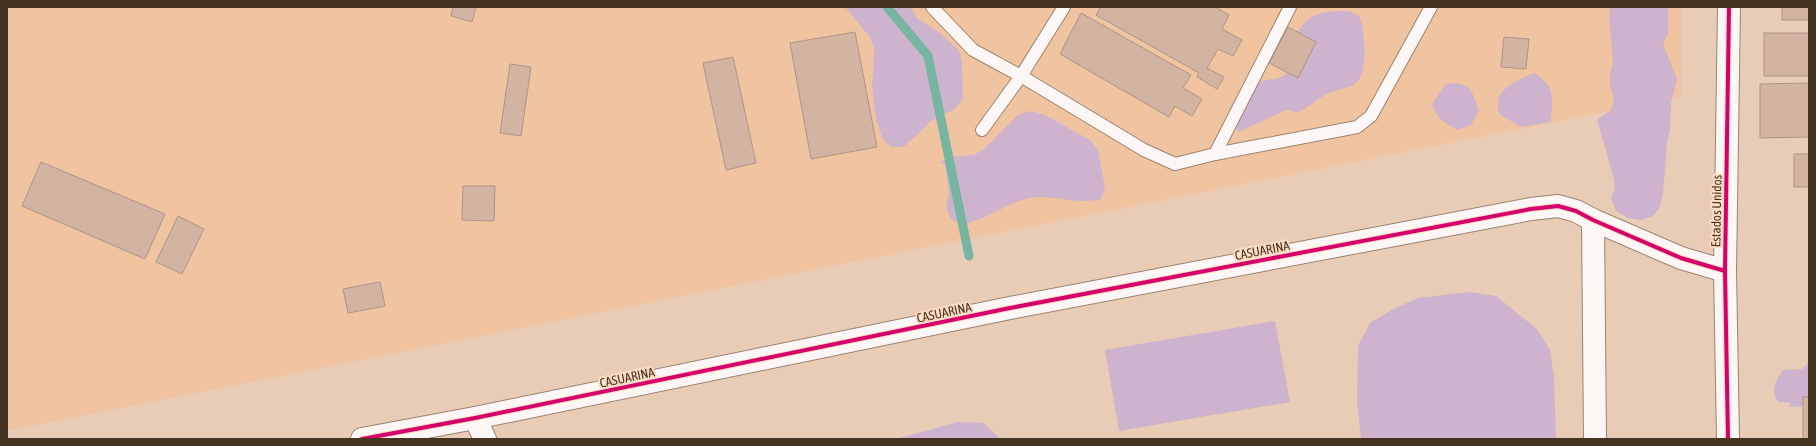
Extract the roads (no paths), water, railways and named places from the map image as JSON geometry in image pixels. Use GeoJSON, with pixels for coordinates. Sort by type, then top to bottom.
{"type":"FeatureCollection","features":[{"type":"Feature","properties":{"kind":"street","name":"Estados Unidos"},"geometry":{"type":"LineString","coordinates":[[1728,439],[1726,271],[1729,7]]}},
{"type":"Feature","properties":{"kind":"street","name":"CASUARINA"},"geometry":{"type":"LineString","coordinates":[[362,439],[475,418],[1010,308],[1531,209],[1558,206],[1576,211],[1593,220],[1681,258],[1726,271]]}},
{"type":"Feature","properties":{"kind":"street"},"geometry":{"type":"LineString","coordinates":[[1593,220],[1595,439]]}},
{"type":"Feature","properties":{"kind":"street"},"geometry":{"type":"LineString","coordinates":[[475,418],[486,439]]}},
{"type":"Feature","properties":{"kind":"lane"},"geometry":{"type":"LineString","coordinates":[[932,7],[973,50],[1021,76],[1144,150],[1175,164],[1215,154],[1357,127],[1371,116],[1431,7]]}},
{"type":"Feature","properties":{"kind":"lane"},"geometry":{"type":"LineString","coordinates":[[982,130],[1021,76],[1064,7]]}},
{"type":"Feature","properties":{"kind":"lane"},"geometry":{"type":"LineString","coordinates":[[1215,154],[1290,7]]}},
{"type":"Feature","properties":{"kind":"waterway"},"geometry":{"type":"LineString","coordinates":[[887,7],[928,56],[969,256]]}}]}
